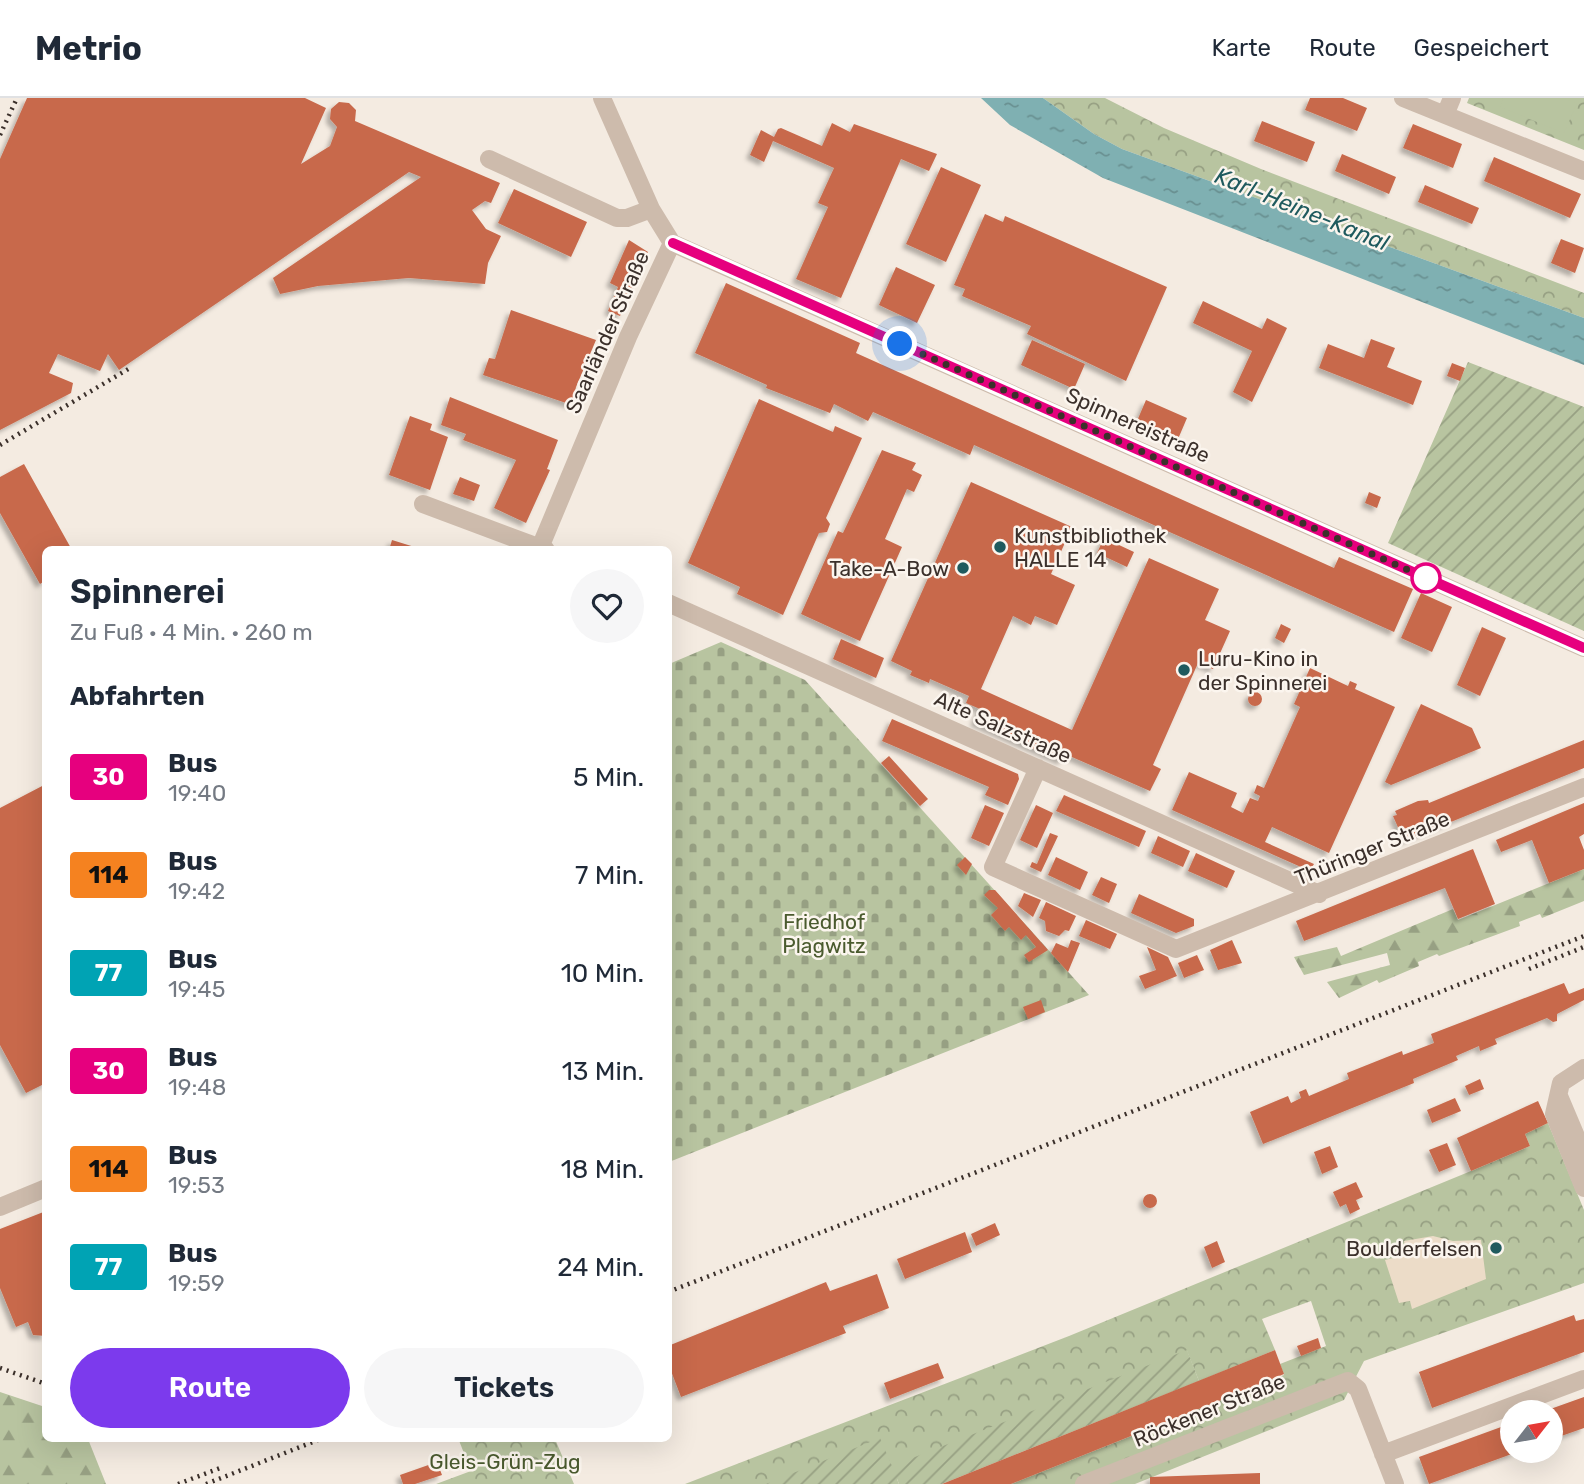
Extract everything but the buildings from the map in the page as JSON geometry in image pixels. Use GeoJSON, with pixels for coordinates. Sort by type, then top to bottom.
{"type":"FeatureCollection","features":[{"type":"Feature","properties":{"kind":"street","name":"Saarländer Straße"},"geometry":{"type":"LineString","coordinates":[[542,546],[619,359],[673,243],[651,209],[602,98]]}},
{"type":"Feature","properties":{"kind":"street"},"geometry":{"type":"LineString","coordinates":[[1403,98],[1449,106],[1584,170]]}},
{"type":"Feature","properties":{"kind":"street"},"geometry":{"type":"LineString","coordinates":[[489,159],[617,218],[627,219],[651,209]]}},
{"type":"Feature","properties":{"kind":"street","name":"Spinnereistraße"},"geometry":{"type":"LineString","coordinates":[[673,243],[1584,648]]}},
{"type":"Feature","properties":{"kind":"street"},"geometry":{"type":"LineString","coordinates":[[423,503],[533,546]]}},
{"type":"Feature","properties":{"kind":"street","name":"Alte Salzstraße"},"geometry":{"type":"LineString","coordinates":[[672,605],[1319,894]]}},
{"type":"Feature","properties":{"kind":"street","name":"Thüringer Straße"},"geometry":{"type":"LineString","coordinates":[[1038,768],[993,867],[1176,949],[1584,787]]}},
{"type":"Feature","properties":{"kind":"street"},"geometry":{"type":"LineString","coordinates":[[1584,1068],[1560,1090],[1554,1114],[1584,1188]]}},
{"type":"Feature","properties":{"kind":"street"},"geometry":{"type":"LineString","coordinates":[[1560,1090],[1584,1155]]}},
{"type":"Feature","properties":{"kind":"street"},"geometry":{"type":"LineString","coordinates":[[0,1207],[42,1190]]}},
{"type":"Feature","properties":{"kind":"street"},"geometry":{"type":"LineString","coordinates":[[1395,1484],[1383,1454],[1584,1379]]}},
{"type":"Feature","properties":{"kind":"street","name":"Röckener Straße"},"geometry":{"type":"LineString","coordinates":[[1084,1484],[1341,1382],[1351,1381],[1358,1389],[1383,1454]]}},
{"type":"Feature","properties":{"kind":"green space","name":"Karl-Heine-Kanal"},"geometry":{"type":"Polygon","coordinates":[[[1043,98],[1105,98],[1164,128],[1261,169],[1584,293],[1584,318],[1122,149],[1094,134],[1043,98]]]}},
{"type":"Feature","properties":{"kind":"green space"},"geometry":{"type":"Polygon","coordinates":[[[1469,98],[1584,98],[1584,150],[1467,103],[1469,98]]]}},
{"type":"Feature","properties":{"kind":"green space"},"geometry":{"type":"Polygon","coordinates":[[[1503,98],[1563,98],[1577,103],[1564,133],[1500,107],[1503,98]]]}},
{"type":"Feature","properties":{"kind":"green space"},"geometry":{"type":"Polygon","coordinates":[[[1468,362],[1584,407],[1584,631],[1388,543],[1468,362]]]}},
{"type":"Feature","properties":{"kind":"green space","name":"Friedhof Plagwitz"},"geometry":{"type":"Polygon","coordinates":[[[721,642],[805,680],[1089,995],[672,1161],[672,663],[721,642]]]}},
{"type":"Feature","properties":{"kind":"green space"},"geometry":{"type":"Polygon","coordinates":[[[1584,869],[1584,901],[1542,918],[1540,914],[1519,922],[1520,926],[1439,956],[1437,954],[1418,962],[1419,966],[1379,983],[1377,980],[1339,998],[1327,982],[1390,965],[1387,953],[1304,975],[1294,957],[1337,947],[1341,956],[1453,909],[1458,920],[1584,869]]]}},
{"type":"Feature","properties":{"kind":"green space"},"geometry":{"type":"Polygon","coordinates":[[[1548,1123],[1584,1210],[1584,1283],[1364,1361],[1344,1400],[1135,1484],[1011,1484],[1284,1375],[1280,1364],[1326,1346],[1311,1301],[1262,1319],[1275,1350],[1199,1381],[1187,1351],[892,1467],[899,1484],[685,1484],[1069,1336],[1471,1171],[1530,1146],[1525,1134],[1548,1123]]]}},
{"type":"Feature","properties":{"kind":"green space","name":"Boulderfelsen"},"geometry":{"type":"Polygon","coordinates":[[[1496,1237],[1507,1244],[1508,1249],[1501,1260],[1496,1261],[1485,1254],[1484,1249],[1491,1238],[1496,1237]]]}},
{"type":"Feature","properties":{"kind":"green space"},"geometry":{"type":"Polygon","coordinates":[[[1187,1350],[1199,1381],[942,1484],[899,1484],[897,1479],[892,1484],[766,1484],[880,1438],[892,1466],[1187,1350]]]}},
{"type":"Feature","properties":{"kind":"green space"},"geometry":{"type":"Polygon","coordinates":[[[0,1392],[42,1406],[42,1442],[89,1442],[106,1484],[0,1484],[0,1392]]]}},
{"type":"Feature","properties":{"kind":"green space","name":"Gleis-Grün-Zug"},"geometry":{"type":"Polygon","coordinates":[[[460,1442],[556,1442],[574,1484],[436,1484],[471,1471],[460,1442]]]}},
{"type":"Feature","properties":{"kind":"shaded area"},"geometry":{"type":"Polygon","coordinates":[[[1433,1236],[1453,1241],[1481,1240],[1486,1279],[1412,1309],[1410,1301],[1399,1303],[1385,1260],[1401,1256],[1400,1248],[1405,1247],[1404,1241],[1433,1236]]]}},
{"type":"Feature","properties":{"kind":"water"},"geometry":{"type":"Polygon","coordinates":[[[981,98],[1043,98],[1094,134],[1122,149],[1584,318],[1584,365],[1103,178],[1010,125],[981,98]]]}},
{"type":"Feature","properties":{"kind":"railway"},"geometry":{"type":"LineString","coordinates":[[0,135],[17,98]]}},
{"type":"Feature","properties":{"kind":"railway"},"geometry":{"type":"LineString","coordinates":[[0,445],[130,368]]}},
{"type":"Feature","properties":{"kind":"railway"},"geometry":{"type":"LineString","coordinates":[[672,1290],[1584,936]]}},
{"type":"Feature","properties":{"kind":"railway"},"geometry":{"type":"LineString","coordinates":[[1529,969],[1584,947]]}},
{"type":"Feature","properties":{"kind":"railway"},"geometry":{"type":"LineString","coordinates":[[0,1368],[42,1383]]}},
{"type":"Feature","properties":{"kind":"railway"},"geometry":{"type":"LineString","coordinates":[[206,1484],[313,1442]]}},
{"type":"Feature","properties":{"kind":"railway"},"geometry":{"type":"LineString","coordinates":[[178,1484],[220,1468]]}},
{"type":"Feature","properties":{"kind":"bus line","name":"30"},"geometry":{"type":"LineString","coordinates":[[673,243],[1584,648]]}},
{"type":"Feature","properties":{"kind":"place","name":"Kunstbibliothek HALLE 14"},"geometry":{"type":"Point","coordinates":[1000,547]}},
{"type":"Feature","properties":{"kind":"place","name":"Take-A-Bow"},"geometry":{"type":"Point","coordinates":[963,568]}},
{"type":"Feature","properties":{"kind":"place","name":"Luru-Kino in der Spinnerei"},"geometry":{"type":"Point","coordinates":[1184,670]}},
{"type":"Feature","properties":{"kind":"place","name":"Boulderfelsen"},"geometry":{"type":"Point","coordinates":[1496,1248]}},
{"type":"Feature","properties":{"kind":"route"},"geometry":{"type":"LineString","coordinates":[[900,344],[1426,578]]}}]}
